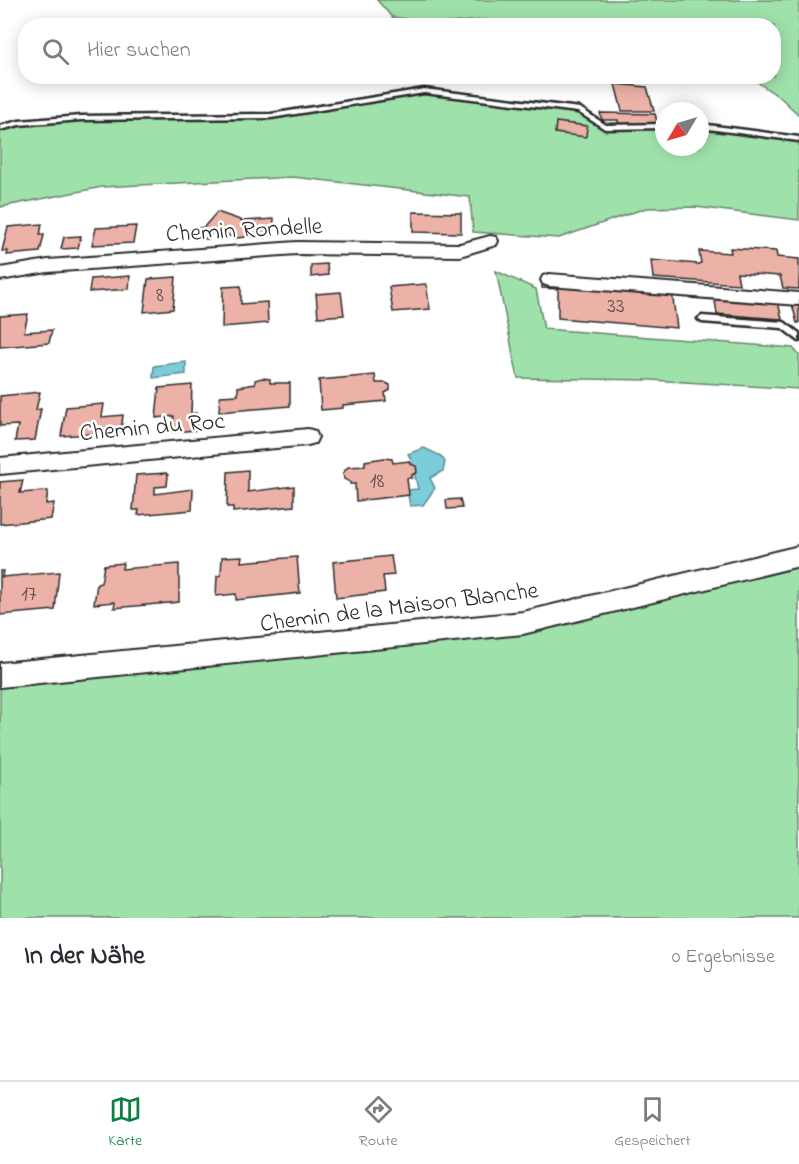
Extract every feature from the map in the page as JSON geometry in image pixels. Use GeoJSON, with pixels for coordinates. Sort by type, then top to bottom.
{"type":"FeatureCollection","features":[{"type":"Feature","properties":{"kind":"street","name":"Chemin Rondelle"},"geometry":{"type":"LineString","coordinates":[[0,274],[48,266],[297,248],[460,250],[490,241]]}},
{"type":"Feature","properties":{"kind":"street"},"geometry":{"type":"LineString","coordinates":[[549,280],[799,299]]}},
{"type":"Feature","properties":{"kind":"street","name":"Chemin du Roc"},"geometry":{"type":"LineString","coordinates":[[0,466],[308,437]]}},
{"type":"Feature","properties":{"kind":"street","name":"Chemin de la Maison Blanche"},"geometry":{"type":"LineString","coordinates":[[0,675],[523,623],[799,556]]}},
{"type":"Feature","properties":{"kind":"lane"},"geometry":{"type":"LineString","coordinates":[[0,128],[19,123],[81,118],[271,116],[424,92],[580,110],[605,128],[655,126]]}},
{"type":"Feature","properties":{"kind":"lane"},"geometry":{"type":"LineString","coordinates":[[709,127],[799,139]]}},
{"type":"Feature","properties":{"kind":"lane"},"geometry":{"type":"LineString","coordinates":[[702,319],[784,325],[799,338]]}},
{"type":"Feature","properties":{"kind":"green space"},"geometry":{"type":"Polygon","coordinates":[[[377,0],[799,0],[799,115],[782,99],[760,84],[781,84],[781,18],[392,17],[377,0]]]}},
{"type":"Feature","properties":{"kind":"green space"},"geometry":{"type":"Polygon","coordinates":[[[424,91],[580,110],[605,127],[655,126],[655,156],[709,156],[709,127],[799,139],[799,220],[696,207],[646,208],[559,238],[473,232],[470,197],[293,177],[102,187],[0,207],[0,128],[19,123],[81,118],[271,116],[424,91]]]}},
{"type":"Feature","properties":{"kind":"green space"},"geometry":{"type":"Polygon","coordinates":[[[496,271],[536,289],[544,329],[793,348],[799,355],[799,389],[651,380],[518,378],[496,271]]]}},
{"type":"Feature","properties":{"kind":"green space"},"geometry":{"type":"Polygon","coordinates":[[[799,556],[799,918],[0,918],[0,675],[523,623],[799,556]]]}},
{"type":"Feature","properties":{"kind":"water"},"geometry":{"type":"Polygon","coordinates":[[[186,362],[186,374],[153,378],[154,366],[186,362]]]}},
{"type":"Feature","properties":{"kind":"water"},"geometry":{"type":"Polygon","coordinates":[[[424,448],[441,456],[445,462],[443,471],[430,478],[435,488],[423,505],[410,506],[407,490],[418,489],[408,454],[424,448]]]}},
{"type":"Feature","properties":{"kind":"building"},"geometry":{"type":"Polygon","coordinates":[[[615,84],[647,87],[654,111],[622,111],[615,84]]]}},
{"type":"Feature","properties":{"kind":"building"},"geometry":{"type":"Polygon","coordinates":[[[600,113],[655,114],[655,125],[619,125],[618,120],[602,120],[600,113]]]}},
{"type":"Feature","properties":{"kind":"building"},"geometry":{"type":"Polygon","coordinates":[[[556,122],[587,126],[586,137],[555,133],[556,122]]]}},
{"type":"Feature","properties":{"kind":"building"},"geometry":{"type":"Polygon","coordinates":[[[217,212],[243,221],[274,219],[273,235],[235,238],[213,230],[208,239],[194,238],[199,228],[204,227],[217,212]]]}},
{"type":"Feature","properties":{"kind":"building"},"geometry":{"type":"Polygon","coordinates":[[[413,212],[461,213],[461,233],[413,232],[413,212]]]}},
{"type":"Feature","properties":{"kind":"building"},"geometry":{"type":"Polygon","coordinates":[[[42,224],[40,235],[44,235],[40,252],[7,255],[8,251],[2,251],[8,227],[42,224]]]}},
{"type":"Feature","properties":{"kind":"building"},"geometry":{"type":"Polygon","coordinates":[[[136,226],[133,243],[92,245],[96,228],[136,226]]]}},
{"type":"Feature","properties":{"kind":"building"},"geometry":{"type":"Polygon","coordinates":[[[81,236],[78,248],[61,249],[64,237],[81,236]]]}},
{"type":"Feature","properties":{"kind":"building"},"geometry":{"type":"Polygon","coordinates":[[[730,248],[776,251],[777,257],[799,259],[799,289],[783,288],[780,276],[737,273],[739,284],[653,278],[651,260],[698,264],[701,263],[699,251],[731,253],[730,248]]]}},
{"type":"Feature","properties":{"kind":"building"},"geometry":{"type":"Polygon","coordinates":[[[327,264],[328,275],[311,277],[311,265],[327,264]]]}},
{"type":"Feature","properties":{"kind":"building"},"geometry":{"type":"Polygon","coordinates":[[[130,276],[129,289],[89,292],[91,279],[130,276]]]}},
{"type":"Feature","properties":{"kind":"building"},"geometry":{"type":"Polygon","coordinates":[[[176,277],[173,309],[144,312],[148,279],[176,277]]]}},
{"type":"Feature","properties":{"kind":"building"},"geometry":{"type":"Polygon","coordinates":[[[542,282],[672,292],[677,328],[558,318],[558,289],[542,288],[542,282]]]}},
{"type":"Feature","properties":{"kind":"building"},"geometry":{"type":"Polygon","coordinates":[[[426,284],[430,309],[393,312],[389,287],[426,284]]]}},
{"type":"Feature","properties":{"kind":"building"},"geometry":{"type":"Polygon","coordinates":[[[241,286],[241,304],[267,302],[268,323],[222,327],[223,287],[241,286]]]}},
{"type":"Feature","properties":{"kind":"building"},"geometry":{"type":"Polygon","coordinates":[[[341,292],[344,315],[318,317],[316,294],[341,292]]]}},
{"type":"Feature","properties":{"kind":"building"},"geometry":{"type":"Polygon","coordinates":[[[714,294],[778,302],[782,319],[717,314],[714,294]]]}},
{"type":"Feature","properties":{"kind":"building"},"geometry":{"type":"Polygon","coordinates":[[[791,300],[799,300],[799,323],[797,323],[791,300]]]}},
{"type":"Feature","properties":{"kind":"building"},"geometry":{"type":"Polygon","coordinates":[[[28,314],[24,332],[52,330],[49,343],[0,347],[0,316],[28,314]]]}},
{"type":"Feature","properties":{"kind":"building"},"geometry":{"type":"Polygon","coordinates":[[[375,375],[376,383],[390,385],[390,390],[385,393],[386,401],[343,405],[343,408],[321,410],[319,380],[375,375]]]}},
{"type":"Feature","properties":{"kind":"building"},"geometry":{"type":"Polygon","coordinates":[[[270,379],[270,383],[290,383],[290,406],[219,412],[220,396],[238,395],[238,387],[255,384],[255,380],[270,379]]]}},
{"type":"Feature","properties":{"kind":"building"},"geometry":{"type":"Polygon","coordinates":[[[192,385],[191,414],[196,413],[196,430],[173,432],[174,416],[156,418],[159,388],[192,385]]]}},
{"type":"Feature","properties":{"kind":"building"},"geometry":{"type":"Polygon","coordinates":[[[40,392],[36,410],[41,409],[35,440],[15,441],[18,425],[0,426],[0,396],[40,392]]]}},
{"type":"Feature","properties":{"kind":"building"},"geometry":{"type":"Polygon","coordinates":[[[104,404],[102,417],[123,415],[121,432],[61,436],[66,407],[104,404]]]}},
{"type":"Feature","properties":{"kind":"building"},"geometry":{"type":"Polygon","coordinates":[[[392,459],[393,463],[409,461],[410,464],[416,466],[417,472],[412,475],[412,478],[407,478],[409,495],[356,501],[355,484],[350,484],[344,479],[343,473],[348,467],[365,466],[365,461],[392,459]]]}},
{"type":"Feature","properties":{"kind":"building"},"geometry":{"type":"Polygon","coordinates":[[[248,470],[248,492],[294,486],[294,506],[233,512],[233,507],[227,507],[228,472],[248,470]]]}},
{"type":"Feature","properties":{"kind":"building"},"geometry":{"type":"Polygon","coordinates":[[[166,473],[168,475],[167,486],[155,487],[155,494],[193,489],[192,510],[138,515],[139,510],[133,510],[136,475],[166,473]]]}},
{"type":"Feature","properties":{"kind":"building"},"geometry":{"type":"Polygon","coordinates":[[[23,480],[20,493],[48,491],[46,504],[54,503],[51,519],[0,524],[0,482],[23,480]]]}},
{"type":"Feature","properties":{"kind":"building"},"geometry":{"type":"Polygon","coordinates":[[[460,499],[462,508],[447,509],[446,500],[460,499]]]}},
{"type":"Feature","properties":{"kind":"building"},"geometry":{"type":"Polygon","coordinates":[[[242,556],[241,562],[297,557],[300,593],[236,600],[236,594],[216,596],[217,576],[221,575],[222,557],[242,556]]]}},
{"type":"Feature","properties":{"kind":"building"},"geometry":{"type":"Polygon","coordinates":[[[391,556],[394,575],[383,576],[385,592],[336,598],[333,562],[391,556]]]}},
{"type":"Feature","properties":{"kind":"building"},"geometry":{"type":"Polygon","coordinates":[[[123,563],[122,569],[179,564],[179,602],[114,608],[115,602],[94,604],[97,584],[101,583],[104,565],[123,563]]]}},
{"type":"Feature","properties":{"kind":"building"},"geometry":{"type":"Polygon","coordinates":[[[0,571],[3,571],[2,577],[59,572],[55,610],[0,615],[0,571]]]}}]}
